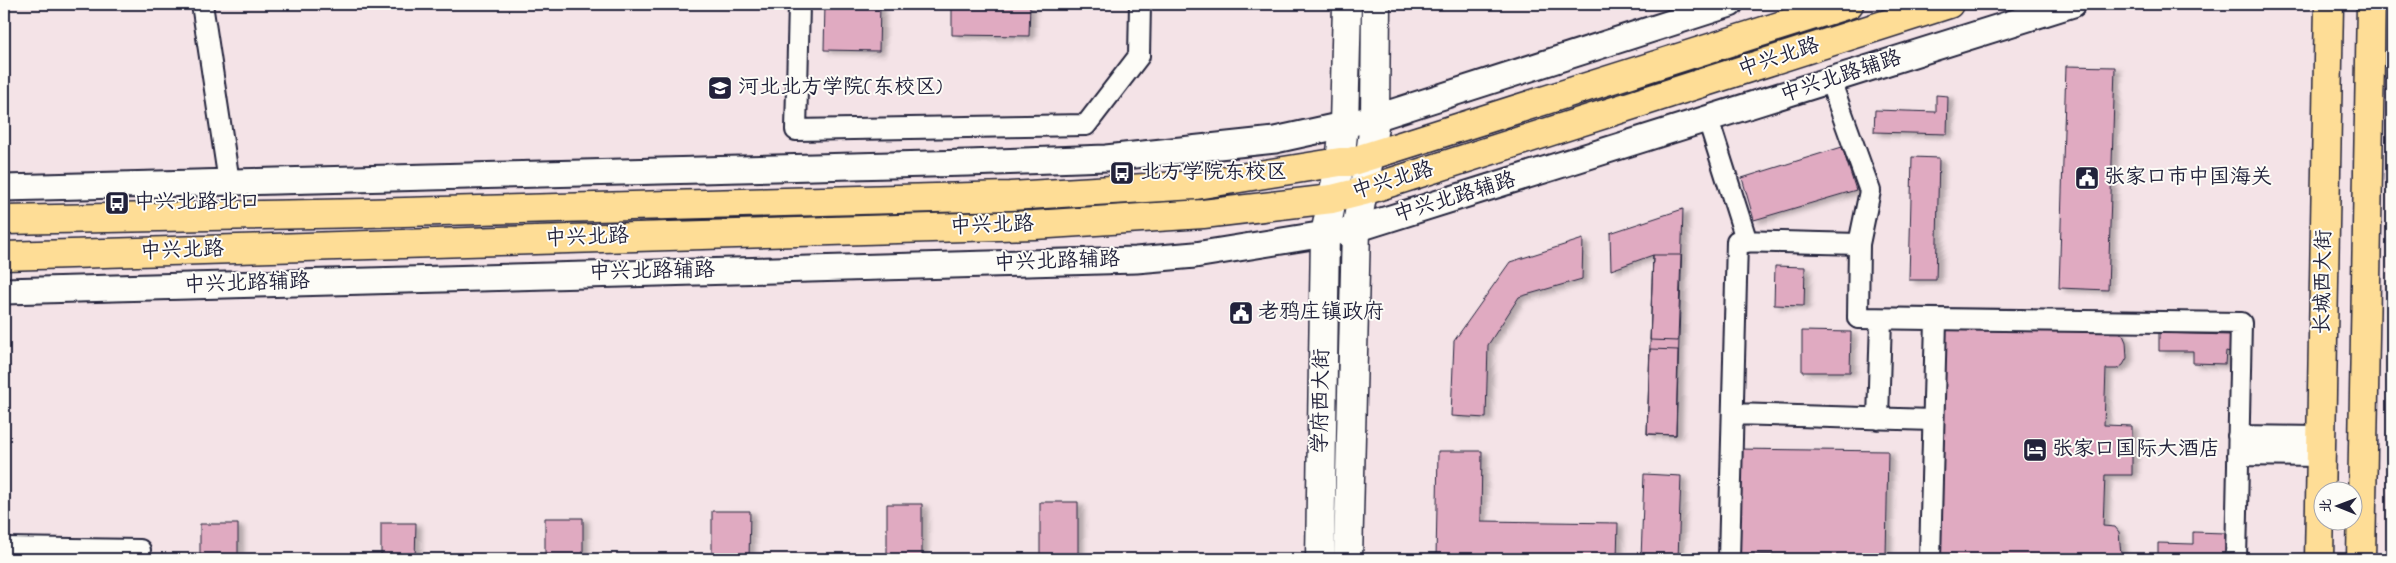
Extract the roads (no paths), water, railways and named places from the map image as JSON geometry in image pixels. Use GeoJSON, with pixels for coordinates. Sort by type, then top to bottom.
{"type":"FeatureCollection","features":[{"type":"Feature","properties":{"kind":"main road","name":"学府西大街"},"geometry":{"type":"LineString","coordinates":[[1320,559],[1325,234],[1340,162],[1344,125],[1347,4]]}},
{"type":"Feature","properties":{"kind":"main road","name":"学府西大街"},"geometry":{"type":"LineString","coordinates":[[1348,559],[1356,229],[1370,154],[1374,118],[1376,4]]}},
{"type":"Feature","properties":{"kind":"main road","name":"中兴北路"},"geometry":{"type":"LineString","coordinates":[[4,220],[367,213],[1010,196],[1196,185],[1350,162],[1370,154],[1849,4]]}},
{"type":"Feature","properties":{"kind":"main road","name":"中兴北路"},"geometry":{"type":"LineString","coordinates":[[4,256],[1034,225],[1203,214],[1332,199],[1364,191],[1949,4]]}},
{"type":"Feature","properties":{"kind":"main road","name":"长城西大街"},"geometry":{"type":"LineString","coordinates":[[2319,559],[2329,4]]}},
{"type":"Feature","properties":{"kind":"main road","name":"长城西大街"},"geometry":{"type":"LineString","coordinates":[[2361,559],[2371,4]]}},
{"type":"Feature","properties":{"kind":"street"},"geometry":{"type":"LineString","coordinates":[[202,4],[229,182]]}},
{"type":"Feature","properties":{"kind":"street"},"geometry":{"type":"LineString","coordinates":[[799,4],[796,130],[1086,125],[1139,56],[1140,4]]}},
{"type":"Feature","properties":{"kind":"street"},"geometry":{"type":"LineString","coordinates":[[4,188],[1106,158],[1275,140],[1374,118],[1730,4]]}},
{"type":"Feature","properties":{"kind":"street","name":"中兴北路辅路"},"geometry":{"type":"LineString","coordinates":[[4,291],[1136,260],[1196,255],[1356,229],[2073,4]]}},
{"type":"Feature","properties":{"kind":"street"},"geometry":{"type":"LineString","coordinates":[[1830,80],[1870,191],[1859,244],[1858,318],[2240,323],[2236,559]]}},
{"type":"Feature","properties":{"kind":"street"},"geometry":{"type":"LineString","coordinates":[[1708,119],[1747,242]]}},
{"type":"Feature","properties":{"kind":"street"},"geometry":{"type":"LineString","coordinates":[[1728,559],[1737,242],[1859,244]]}},
{"type":"Feature","properties":{"kind":"street"},"geometry":{"type":"LineString","coordinates":[[1878,419],[1881,319]]}},
{"type":"Feature","properties":{"kind":"street"},"geometry":{"type":"LineString","coordinates":[[1930,559],[1936,320]]}},
{"type":"Feature","properties":{"kind":"street"},"geometry":{"type":"LineString","coordinates":[[1733,414],[1933,420]]}},
{"type":"Feature","properties":{"kind":"street"},"geometry":{"type":"LineString","coordinates":[[2238,445],[2321,446]]}},
{"type":"Feature","properties":{"kind":"street"},"geometry":{"type":"LineString","coordinates":[[4,548],[140,550]]}},
{"type":"Feature","properties":{"kind":"place","name":"河北北方学院(东校区)"},"geometry":{"type":"Point","coordinates":[720,88]}},
{"type":"Feature","properties":{"kind":"place","name":"北方学院东校区"},"geometry":{"type":"Point","coordinates":[1122,173]}},
{"type":"Feature","properties":{"kind":"place","name":"张家口市中国海关"},"geometry":{"type":"Point","coordinates":[2087,178]}},
{"type":"Feature","properties":{"kind":"place","name":"中兴北路北口"},"geometry":{"type":"Point","coordinates":[117,203]}},
{"type":"Feature","properties":{"kind":"place","name":"老鸦庄镇政府"},"geometry":{"type":"Point","coordinates":[1241,313]}},
{"type":"Feature","properties":{"kind":"place","name":"张家口国际大酒店"},"geometry":{"type":"Point","coordinates":[2035,450]}}]}
